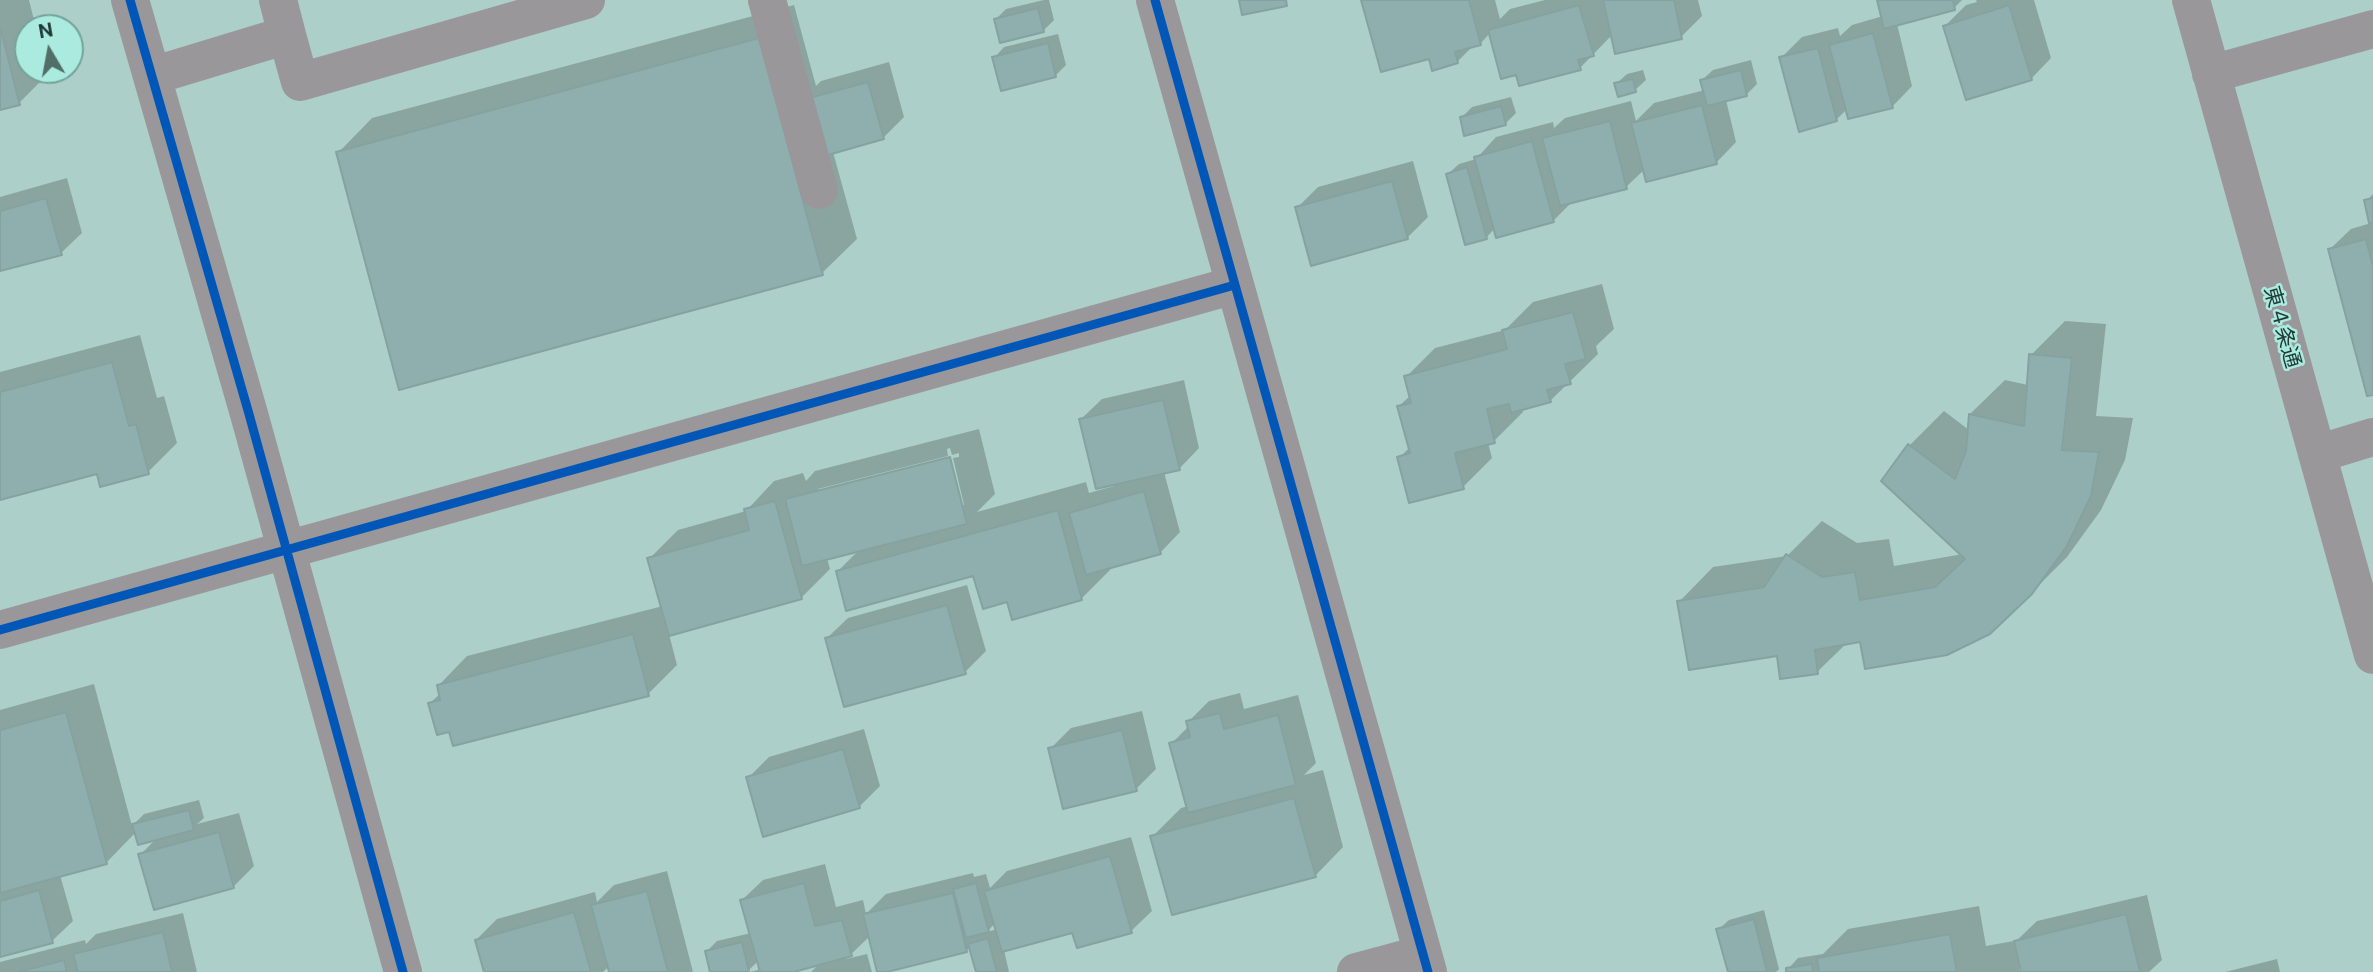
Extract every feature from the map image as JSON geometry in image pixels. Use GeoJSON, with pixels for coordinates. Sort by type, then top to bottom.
{"type":"FeatureCollection","features":[{"type":"Feature","properties":{"kind":"street"},"geometry":{"type":"LineString","coordinates":[[130,0],[403,972]]}},
{"type":"Feature","properties":{"kind":"street"},"geometry":{"type":"LineString","coordinates":[[152,76],[282,18],[300,82],[586,0]]}},
{"type":"Feature","properties":{"kind":"street"},"geometry":{"type":"LineString","coordinates":[[767,0],[819,190]]}},
{"type":"Feature","properties":{"kind":"street"},"geometry":{"type":"LineString","coordinates":[[1155,0],[1425,963],[1356,972]]}},
{"type":"Feature","properties":{"kind":"street","name":"東４条通"},"geometry":{"type":"LineString","coordinates":[[2191,0],[2373,655]]}},
{"type":"Feature","properties":{"kind":"street"},"geometry":{"type":"LineString","coordinates":[[2211,74],[2373,29]]}},
{"type":"Feature","properties":{"kind":"street"},"geometry":{"type":"LineString","coordinates":[[0,630],[1236,285]]}},
{"type":"Feature","properties":{"kind":"street"},"geometry":{"type":"LineString","coordinates":[[2317,454],[2373,438]]}},
{"type":"Feature","properties":{"kind":"building"},"geometry":{"type":"Polygon","coordinates":[[[1239,0],[1286,0],[1287,6],[1242,15],[1239,0]]]}},
{"type":"Feature","properties":{"kind":"building"},"geometry":{"type":"Polygon","coordinates":[[[1361,0],[1469,0],[1481,45],[1455,52],[1458,63],[1432,71],[1429,59],[1381,72],[1361,0]]]}},
{"type":"Feature","properties":{"kind":"building"},"geometry":{"type":"Polygon","coordinates":[[[1603,0],[1674,0],[1682,39],[1615,54],[1603,0]]]}},
{"type":"Feature","properties":{"kind":"building"},"geometry":{"type":"Polygon","coordinates":[[[1877,0],[1953,0],[1955,10],[1884,29],[1877,0]]]}},
{"type":"Feature","properties":{"kind":"building"},"geometry":{"type":"Polygon","coordinates":[[[1579,5],[1594,56],[1578,60],[1581,70],[1519,86],[1516,75],[1501,79],[1488,30],[1579,5]]]}},
{"type":"Feature","properties":{"kind":"building"},"geometry":{"type":"Polygon","coordinates":[[[2009,5],[2032,80],[1966,100],[1943,26],[2009,5]]]}},
{"type":"Feature","properties":{"kind":"building"},"geometry":{"type":"Polygon","coordinates":[[[1038,8],[1044,32],[1000,43],[994,19],[1038,8]]]}},
{"type":"Feature","properties":{"kind":"building"},"geometry":{"type":"Polygon","coordinates":[[[0,27],[20,105],[0,110],[0,27]]]}},
{"type":"Feature","properties":{"kind":"building"},"geometry":{"type":"Polygon","coordinates":[[[1873,33],[1893,108],[1848,119],[1829,45],[1873,33]]]}},
{"type":"Feature","properties":{"kind":"building"},"geometry":{"type":"Polygon","coordinates":[[[759,38],[823,275],[399,390],[336,152],[759,38]]]}},
{"type":"Feature","properties":{"kind":"building"},"geometry":{"type":"Polygon","coordinates":[[[1048,43],[1056,77],[1001,91],[992,57],[1048,43]]]}},
{"type":"Feature","properties":{"kind":"building"},"geometry":{"type":"Polygon","coordinates":[[[1818,48],[1837,121],[1799,132],[1779,57],[1818,48]]]}},
{"type":"Feature","properties":{"kind":"building"},"geometry":{"type":"Polygon","coordinates":[[[1741,70],[1747,96],[1707,106],[1700,80],[1741,70]]]}},
{"type":"Feature","properties":{"kind":"building"},"geometry":{"type":"Polygon","coordinates":[[[1633,79],[1636,92],[1618,97],[1614,83],[1633,79]]]}},
{"type":"Feature","properties":{"kind":"building"},"geometry":{"type":"Polygon","coordinates":[[[868,82],[884,139],[814,159],[798,101],[868,82]]]}},
{"type":"Feature","properties":{"kind":"building"},"geometry":{"type":"Polygon","coordinates":[[[1702,105],[1717,164],[1646,182],[1631,123],[1702,105]]]}},
{"type":"Feature","properties":{"kind":"building"},"geometry":{"type":"Polygon","coordinates":[[[1501,106],[1506,125],[1464,136],[1460,117],[1501,106]]]}},
{"type":"Feature","properties":{"kind":"building"},"geometry":{"type":"Polygon","coordinates":[[[1610,121],[1627,189],[1560,206],[1542,138],[1610,121]]]}},
{"type":"Feature","properties":{"kind":"building"},"geometry":{"type":"Polygon","coordinates":[[[1532,141],[1554,222],[1496,238],[1474,157],[1532,141]]]}},
{"type":"Feature","properties":{"kind":"building"},"geometry":{"type":"Polygon","coordinates":[[[1467,167],[1487,239],[1465,245],[1446,174],[1467,167]]]}},
{"type":"Feature","properties":{"kind":"building"},"geometry":{"type":"Polygon","coordinates":[[[1392,181],[1408,239],[1311,266],[1295,207],[1392,181]]]}},
{"type":"Feature","properties":{"kind":"building"},"geometry":{"type":"Polygon","coordinates":[[[46,198],[62,255],[0,271],[0,211],[46,198]]]}},
{"type":"Feature","properties":{"kind":"building"},"geometry":{"type":"Polygon","coordinates":[[[2373,198],[2373,223],[2369,223],[2364,200],[2373,198]]]}},
{"type":"Feature","properties":{"kind":"building"},"geometry":{"type":"Polygon","coordinates":[[[2366,239],[2373,266],[2373,395],[2367,396],[2328,249],[2366,239]]]}},
{"type":"Feature","properties":{"kind":"building"},"geometry":{"type":"Polygon","coordinates":[[[1573,312],[1586,359],[1565,364],[1571,384],[1547,390],[1551,402],[1511,413],[1509,404],[1487,409],[1495,443],[1455,453],[1464,489],[1409,503],[1397,457],[1410,453],[1397,406],[1411,403],[1404,376],[1507,349],[1502,330],[1573,312]]]}},
{"type":"Feature","properties":{"kind":"building"},"geometry":{"type":"Polygon","coordinates":[[[2029,354],[2072,358],[2062,450],[2099,452],[2091,496],[2067,546],[2032,594],[1990,634],[1947,655],[1865,669],[1860,642],[1815,650],[1818,674],[1780,679],[1777,656],[1689,670],[1677,601],[1764,587],[1786,554],[1822,577],[1855,572],[1860,600],[1935,587],[1965,559],[1881,481],[1908,444],[1955,479],[1966,451],[1969,414],[2024,426],[2029,354]]]}},
{"type":"Feature","properties":{"kind":"building"},"geometry":{"type":"Polygon","coordinates":[[[112,362],[129,426],[136,424],[149,474],[100,487],[97,474],[0,500],[0,392],[112,362]]]}},
{"type":"Feature","properties":{"kind":"building"},"geometry":{"type":"Polygon","coordinates":[[[1163,400],[1180,470],[1096,489],[1079,419],[1163,400]]]}},
{"type":"Feature","properties":{"kind":"building"},"geometry":{"type":"Polygon","coordinates":[[[950,457],[967,524],[802,566],[785,499],[950,457]]]}},
{"type":"Feature","properties":{"kind":"building"},"geometry":{"type":"Polygon","coordinates":[[[1144,491],[1161,554],[1086,575],[1069,513],[1144,491]]]}},
{"type":"Feature","properties":{"kind":"building"},"geometry":{"type":"Polygon","coordinates":[[[775,501],[802,599],[669,636],[647,558],[749,530],[744,509],[775,501]]]}},
{"type":"Feature","properties":{"kind":"building"},"geometry":{"type":"Polygon","coordinates":[[[1058,510],[1082,600],[1012,620],[1007,602],[983,609],[973,576],[846,611],[836,571],[1058,510]]]}},
{"type":"Feature","properties":{"kind":"building"},"geometry":{"type":"Polygon","coordinates":[[[947,605],[966,674],[844,707],[825,638],[947,605]]]}},
{"type":"Feature","properties":{"kind":"building"},"geometry":{"type":"Polygon","coordinates":[[[633,634],[649,696],[453,746],[449,732],[437,735],[428,703],[440,700],[437,685],[633,634]]]}},
{"type":"Feature","properties":{"kind":"building"},"geometry":{"type":"Polygon","coordinates":[[[66,712],[107,864],[0,893],[0,730],[66,712]]]}},
{"type":"Feature","properties":{"kind":"building"},"geometry":{"type":"Polygon","coordinates":[[[1220,713],[1224,729],[1278,715],[1296,785],[1188,813],[1169,743],[1190,737],[1186,721],[1220,713]]]}},
{"type":"Feature","properties":{"kind":"building"},"geometry":{"type":"Polygon","coordinates":[[[1122,730],[1137,791],[1063,809],[1048,748],[1122,730]]]}},
{"type":"Feature","properties":{"kind":"building"},"geometry":{"type":"Polygon","coordinates":[[[843,749],[860,808],[763,837],[746,777],[843,749]]]}},
{"type":"Feature","properties":{"kind":"building"},"geometry":{"type":"Polygon","coordinates":[[[1294,798],[1316,877],[1172,915],[1150,836],[1294,798]]]}},
{"type":"Feature","properties":{"kind":"building"},"geometry":{"type":"Polygon","coordinates":[[[189,810],[194,830],[138,845],[132,824],[189,810]]]}},
{"type":"Feature","properties":{"kind":"building"},"geometry":{"type":"Polygon","coordinates":[[[219,832],[234,888],[154,910],[138,854],[219,832]]]}},
{"type":"Feature","properties":{"kind":"building"},"geometry":{"type":"Polygon","coordinates":[[[1110,856],[1132,933],[1077,948],[1072,933],[1002,952],[984,891],[1110,856]]]}},
{"type":"Feature","properties":{"kind":"building"},"geometry":{"type":"Polygon","coordinates":[[[804,883],[815,926],[842,920],[852,956],[794,972],[760,972],[740,900],[804,883]]]}},
{"type":"Feature","properties":{"kind":"building"},"geometry":{"type":"Polygon","coordinates":[[[976,883],[989,932],[966,938],[953,889],[976,883]]]}},
{"type":"Feature","properties":{"kind":"building"},"geometry":{"type":"Polygon","coordinates":[[[39,890],[53,943],[0,957],[0,901],[39,890]]]}},
{"type":"Feature","properties":{"kind":"building"},"geometry":{"type":"Polygon","coordinates":[[[647,891],[668,972],[609,972],[591,905],[647,891]]]}},
{"type":"Feature","properties":{"kind":"building"},"geometry":{"type":"Polygon","coordinates":[[[953,893],[967,952],[887,972],[877,972],[863,914],[953,893]]]}},
{"type":"Feature","properties":{"kind":"building"},"geometry":{"type":"Polygon","coordinates":[[[574,912],[591,972],[484,972],[475,940],[574,912]]]}},
{"type":"Feature","properties":{"kind":"building"},"geometry":{"type":"Polygon","coordinates":[[[2126,914],[2140,972],[2021,972],[2014,941],[2126,914]]]}},
{"type":"Feature","properties":{"kind":"building"},"geometry":{"type":"Polygon","coordinates":[[[1754,919],[1767,972],[1728,972],[1716,929],[1754,919]]]}},
{"type":"Feature","properties":{"kind":"building"},"geometry":{"type":"Polygon","coordinates":[[[163,932],[172,972],[78,972],[73,954],[163,932]]]}},
{"type":"Feature","properties":{"kind":"building"},"geometry":{"type":"Polygon","coordinates":[[[1950,934],[1957,972],[1819,972],[1817,958],[1950,934]]]}},
{"type":"Feature","properties":{"kind":"building"},"geometry":{"type":"Polygon","coordinates":[[[988,938],[997,972],[976,972],[968,944],[988,938]]]}},
{"type":"Feature","properties":{"kind":"building"},"geometry":{"type":"Polygon","coordinates":[[[742,942],[749,972],[710,972],[705,951],[742,942]]]}},
{"type":"Feature","properties":{"kind":"building"},"geometry":{"type":"Polygon","coordinates":[[[64,960],[67,972],[18,972],[64,960]]]}},
{"type":"Feature","properties":{"kind":"building"},"geometry":{"type":"Polygon","coordinates":[[[1812,964],[1813,972],[1786,972],[1786,968],[1812,964]]]}},
{"type":"Feature","properties":{"kind":"cycle path"},"geometry":{"type":"LineString","coordinates":[[130,0],[249,414],[403,972]]}},
{"type":"Feature","properties":{"kind":"cycle path"},"geometry":{"type":"LineString","coordinates":[[1155,0],[1428,972]]}},
{"type":"Feature","properties":{"kind":"cycle path"},"geometry":{"type":"LineString","coordinates":[[0,630],[1235,285]]}}]}
